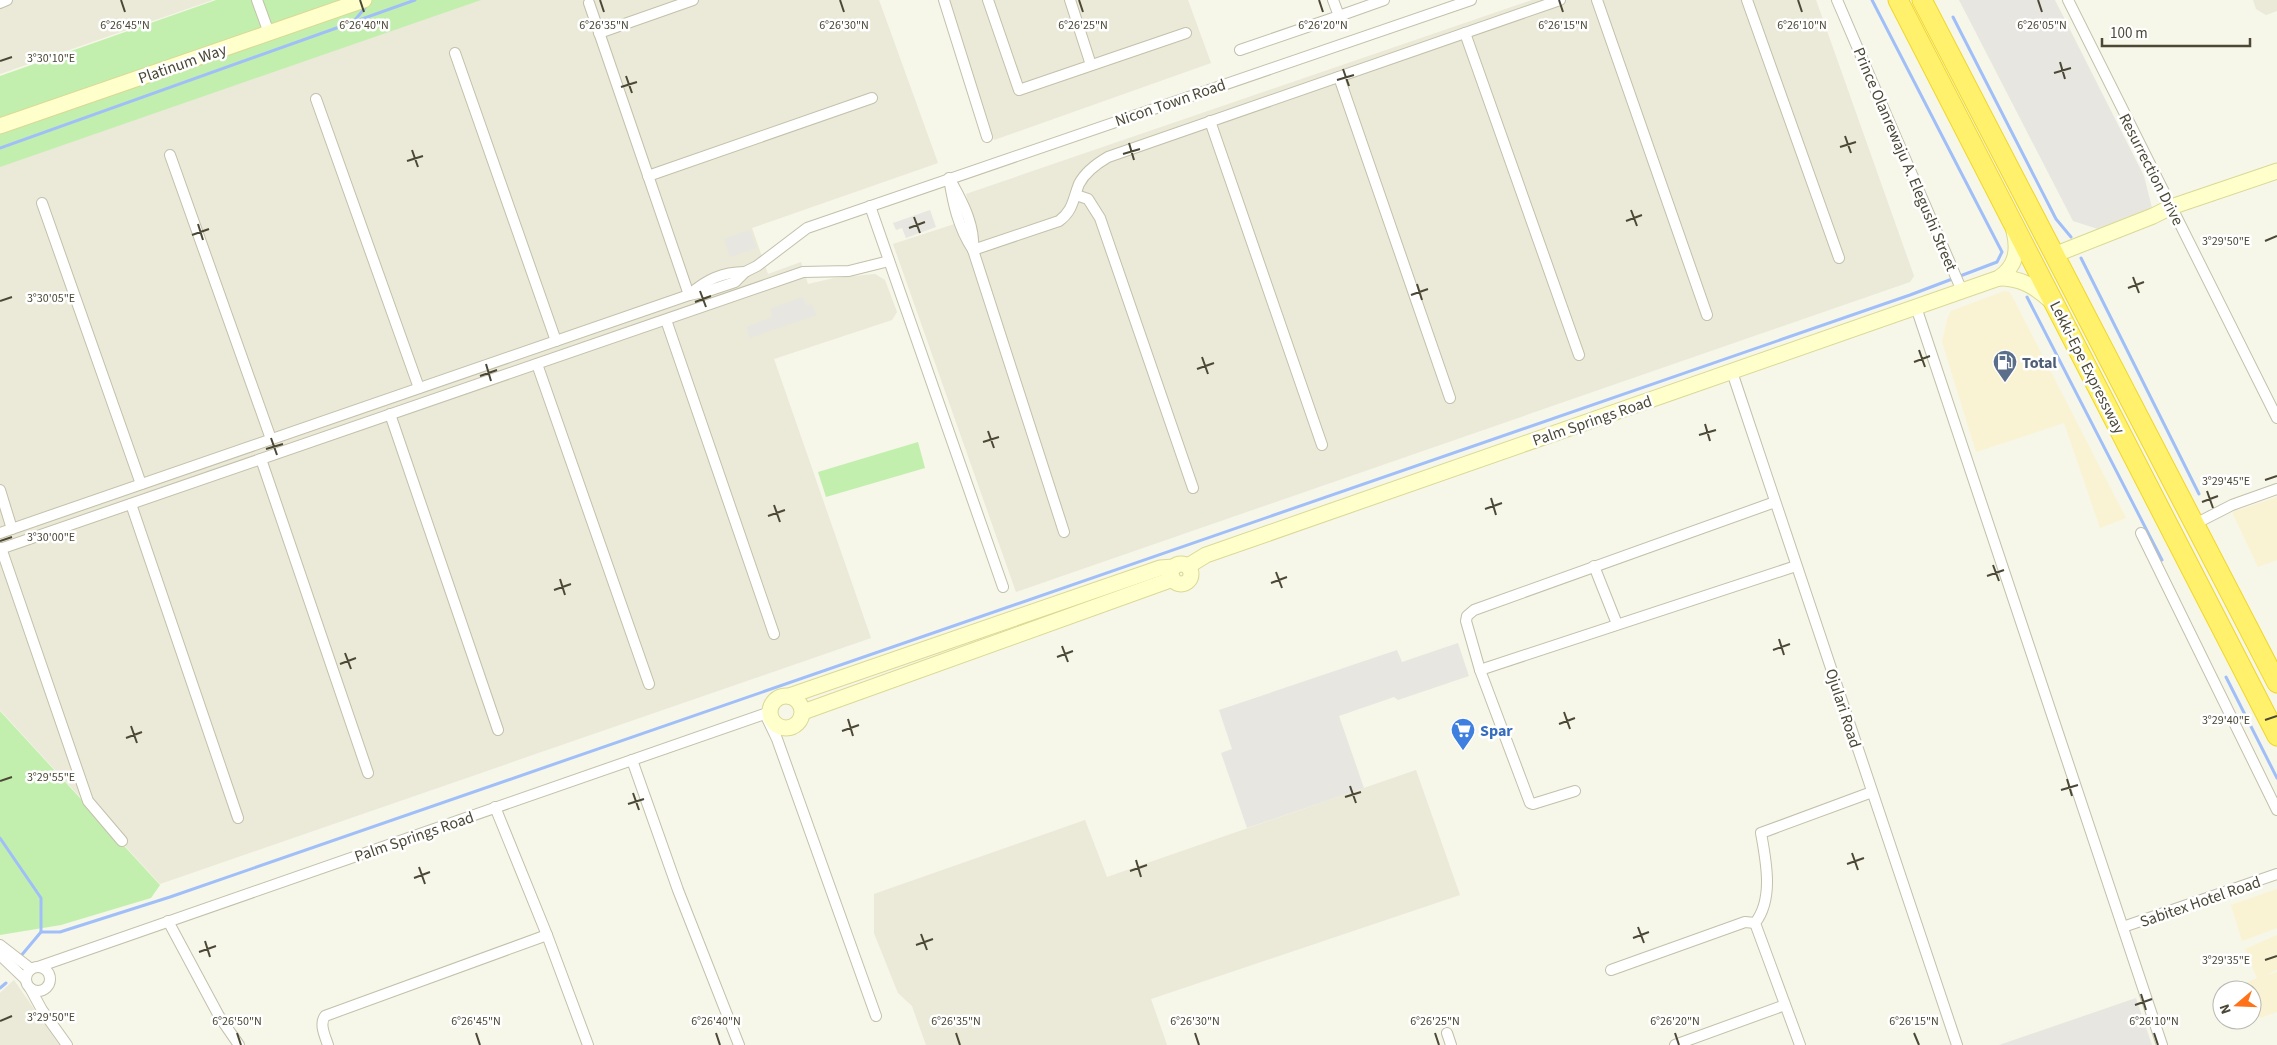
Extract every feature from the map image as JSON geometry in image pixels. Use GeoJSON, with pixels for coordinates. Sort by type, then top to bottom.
{"type":"FeatureCollection","features":[{"type":"Feature","properties":{"kind":"highway","name":"Lekki-Epe Expressway"},"geometry":{"type":"LineString","coordinates":[[1898,0],[2277,736]]}},
{"type":"Feature","properties":{"kind":"highway","name":"Lekki-Epe Expressway"},"geometry":{"type":"LineString","coordinates":[[1922,0],[2193,525],[2277,683]]}},
{"type":"Feature","properties":{"kind":"street"},"geometry":{"type":"LineString","coordinates":[[0,3],[7,0]]}},
{"type":"Feature","properties":{"kind":"street"},"geometry":{"type":"LineString","coordinates":[[257,0],[269,33]]}},
{"type":"Feature","properties":{"kind":"street","name":"Platinum Way"},"geometry":{"type":"LineString","coordinates":[[0,126],[364,0]]}},
{"type":"Feature","properties":{"kind":"street"},"geometry":{"type":"LineString","coordinates":[[600,34],[693,0]]}},
{"type":"Feature","properties":{"kind":"street"},"geometry":{"type":"LineString","coordinates":[[944,0],[986,136]]}},
{"type":"Feature","properties":{"kind":"street"},"geometry":{"type":"LineString","coordinates":[[988,0],[1019,90],[1186,33]]}},
{"type":"Feature","properties":{"kind":"street"},"geometry":{"type":"LineString","coordinates":[[1070,0],[1092,65]]}},
{"type":"Feature","properties":{"kind":"street"},"geometry":{"type":"LineString","coordinates":[[1333,0],[1339,16]]}},
{"type":"Feature","properties":{"kind":"street"},"geometry":{"type":"LineString","coordinates":[[1240,50],[1384,0]]}},
{"type":"Feature","properties":{"kind":"street","name":"Nicon Town Road"},"geometry":{"type":"LineString","coordinates":[[0,533],[689,295],[708,292],[735,282],[744,272],[757,266],[807,228],[1471,0]]}},
{"type":"Feature","properties":{"kind":"street"},"geometry":{"type":"LineString","coordinates":[[973,250],[1059,221],[1067,216],[1080,183],[1092,167],[1108,157],[1560,0]]}},
{"type":"Feature","properties":{"kind":"street"},"geometry":{"type":"LineString","coordinates":[[1597,0],[1707,315]]}},
{"type":"Feature","properties":{"kind":"street"},"geometry":{"type":"LineString","coordinates":[[1747,0],[1839,258]]}},
{"type":"Feature","properties":{"kind":"street","name":"Prince Olanrewaju A. Elegushi Street"},"geometry":{"type":"LineString","coordinates":[[1837,0],[1961,287]]}},
{"type":"Feature","properties":{"kind":"street","name":"Resurrection Drive"},"geometry":{"type":"LineString","coordinates":[[2068,0],[2277,418]]}},
{"type":"Feature","properties":{"kind":"street"},"geometry":{"type":"LineString","coordinates":[[589,3],[689,295]]}},
{"type":"Feature","properties":{"kind":"street"},"geometry":{"type":"LineString","coordinates":[[1465,33],[1579,355]]}},
{"type":"Feature","properties":{"kind":"street"},"geometry":{"type":"LineString","coordinates":[[454,53],[556,341]]}},
{"type":"Feature","properties":{"kind":"street"},"geometry":{"type":"LineString","coordinates":[[1339,77],[1450,398]]}},
{"type":"Feature","properties":{"kind":"street"},"geometry":{"type":"LineString","coordinates":[[648,176],[872,98]]}},
{"type":"Feature","properties":{"kind":"street"},"geometry":{"type":"LineString","coordinates":[[316,99],[418,388]]}},
{"type":"Feature","properties":{"kind":"street"},"geometry":{"type":"LineString","coordinates":[[1210,121],[1322,445]]}},
{"type":"Feature","properties":{"kind":"street"},"geometry":{"type":"LineString","coordinates":[[170,155],[271,439]]}},
{"type":"Feature","properties":{"kind":"street"},"geometry":{"type":"LineString","coordinates":[[2054,255],[2145,220],[2171,207],[2277,171]]}},
{"type":"Feature","properties":{"kind":"street"},"geometry":{"type":"LineString","coordinates":[[949,178],[962,202],[974,236],[973,250],[1064,532]]}},
{"type":"Feature","properties":{"kind":"street"},"geometry":{"type":"LineString","coordinates":[[1076,195],[1088,199],[1100,218],[1193,488]]}},
{"type":"Feature","properties":{"kind":"street"},"geometry":{"type":"LineString","coordinates":[[42,203],[141,484]]}},
{"type":"Feature","properties":{"kind":"street"},"geometry":{"type":"LineString","coordinates":[[870,206],[1003,587]]}},
{"type":"Feature","properties":{"kind":"street","name":"Palm Springs Road"},"geometry":{"type":"LineString","coordinates":[[1179,571],[1206,555],[1916,307],[1961,287],[1998,278],[2014,264],[2016,239],[2011,218]]}},
{"type":"Feature","properties":{"kind":"street"},"geometry":{"type":"LineString","coordinates":[[122,842],[88,801],[0,549],[803,272],[849,271],[864,269],[889,261]]}},
{"type":"Feature","properties":{"kind":"street","name":"Palm Springs Road"},"geometry":{"type":"LineString","coordinates":[[1998,278],[2023,281],[2035,287],[2056,305]]}},
{"type":"Feature","properties":{"kind":"street"},"geometry":{"type":"LineString","coordinates":[[1916,307],[2162,1045]]}},
{"type":"Feature","properties":{"kind":"street"},"geometry":{"type":"LineString","coordinates":[[666,320],[774,634]]}},
{"type":"Feature","properties":{"kind":"street"},"geometry":{"type":"LineString","coordinates":[[537,364],[649,684]]}},
{"type":"Feature","properties":{"kind":"street","name":"Ojulari Road"},"geometry":{"type":"LineString","coordinates":[[1732,372],[1957,1045]]}},
{"type":"Feature","properties":{"kind":"street"},"geometry":{"type":"LineString","coordinates":[[390,414],[498,730]]}},
{"type":"Feature","properties":{"kind":"street"},"geometry":{"type":"LineString","coordinates":[[261,459],[368,773]]}},
{"type":"Feature","properties":{"kind":"street"},"geometry":{"type":"LineString","coordinates":[[2193,525],[2232,505],[2277,489]]}},
{"type":"Feature","properties":{"kind":"street"},"geometry":{"type":"LineString","coordinates":[[0,490],[12,529]]}},
{"type":"Feature","properties":{"kind":"street"},"geometry":{"type":"LineString","coordinates":[[1575,791],[1530,803],[1480,670],[1466,621],[1467,616],[1474,610],[1775,502]]}},
{"type":"Feature","properties":{"kind":"street"},"geometry":{"type":"LineString","coordinates":[[131,504],[238,818]]}},
{"type":"Feature","properties":{"kind":"street"},"geometry":{"type":"LineString","coordinates":[[2141,533],[2277,810]]}},
{"type":"Feature","properties":{"kind":"street"},"geometry":{"type":"LineString","coordinates":[[1594,566],[1617,624]]}},
{"type":"Feature","properties":{"kind":"street"},"geometry":{"type":"LineString","coordinates":[[1480,670],[1796,566]]}},
{"type":"Feature","properties":{"kind":"street"},"geometry":{"type":"LineString","coordinates":[[876,1016],[768,713],[774,702],[784,696],[789,696],[1048,605],[1160,568],[1179,571]]}},
{"type":"Feature","properties":{"kind":"street"},"geometry":{"type":"LineString","coordinates":[[803,712],[1179,571]]}},
{"type":"Feature","properties":{"kind":"street"},"geometry":{"type":"LineString","coordinates":[[768,713],[774,722],[787,728],[800,721],[803,712],[799,702],[789,696]]}},
{"type":"Feature","properties":{"kind":"street","name":"Palm Springs Road"},"geometry":{"type":"LineString","coordinates":[[34,968],[768,713]]}},
{"type":"Feature","properties":{"kind":"street"},"geometry":{"type":"LineString","coordinates":[[632,760],[678,890],[739,1045]]}},
{"type":"Feature","properties":{"kind":"street"},"geometry":{"type":"LineString","coordinates":[[1800,1045],[1756,923],[1764,908],[1766,888],[1767,868],[1761,833],[1872,792]]}},
{"type":"Feature","properties":{"kind":"street"},"geometry":{"type":"LineString","coordinates":[[495,807],[547,935],[588,1045]]}},
{"type":"Feature","properties":{"kind":"street","name":"Sabitex Hotel Road"},"geometry":{"type":"LineString","coordinates":[[2123,927],[2277,874]]}},
{"type":"Feature","properties":{"kind":"street"},"geometry":{"type":"LineString","coordinates":[[168,921],[219,1016],[240,1045]]}},
{"type":"Feature","properties":{"kind":"street"},"geometry":{"type":"LineString","coordinates":[[1611,970],[1745,922],[1756,923]]}},
{"type":"Feature","properties":{"kind":"street"},"geometry":{"type":"LineString","coordinates":[[328,1045],[322,1020],[325,1016],[547,935]]}},
{"type":"Feature","properties":{"kind":"street"},"geometry":{"type":"LineString","coordinates":[[0,945],[34,968],[46,970],[50,977]]}},
{"type":"Feature","properties":{"kind":"street"},"geometry":{"type":"LineString","coordinates":[[0,955],[28,984],[38,991],[46,988]]}},
{"type":"Feature","properties":{"kind":"street"},"geometry":{"type":"LineString","coordinates":[[42,1010],[46,988],[58,961]]}},
{"type":"Feature","properties":{"kind":"street"},"geometry":{"type":"LineString","coordinates":[[34,968],[28,984],[42,1010],[67,1045]]}},
{"type":"Feature","properties":{"kind":"street"},"geometry":{"type":"LineString","coordinates":[[1676,1045],[1785,1005]]}},
{"type":"Feature","properties":{"kind":"street"},"geometry":{"type":"LineString","coordinates":[[1447,1033],[1451,1045]]}},
{"type":"Feature","properties":{"kind":"shaded area"},"geometry":{"type":"Polygon","coordinates":[[[0,0],[213,0],[0,74],[0,0]]]}},
{"type":"Feature","properties":{"kind":"shaded area"},"geometry":{"type":"Polygon","coordinates":[[[477,0],[879,0],[938,163],[752,228],[768,274],[801,262],[808,284],[834,278],[875,274],[885,280],[897,312],[892,320],[774,359],[871,638],[160,884],[0,710],[0,166],[477,0]]]}},
{"type":"Feature","properties":{"kind":"shaded area"},"geometry":{"type":"Polygon","coordinates":[[[947,0],[1188,0],[1211,63],[994,140],[947,0]]]}},
{"type":"Feature","properties":{"kind":"shaded area"},"geometry":{"type":"Polygon","coordinates":[[[1532,0],[1816,0],[1914,276],[1910,282],[1016,592],[893,244],[973,218],[966,194],[1532,0]]]}},
{"type":"Feature","properties":{"kind":"shaded area"},"geometry":{"type":"Polygon","coordinates":[[[1959,0],[2055,0],[2144,176],[2152,208],[2098,229],[2073,221],[1959,0]]]}},
{"type":"Feature","properties":{"kind":"shaded area"},"geometry":{"type":"Polygon","coordinates":[[[2253,0],[2277,0],[2277,11],[2266,15],[2256,9],[2253,0]]]}},
{"type":"Feature","properties":{"kind":"shaded area"},"geometry":{"type":"Polygon","coordinates":[[[930,210],[936,227],[906,238],[902,228],[896,230],[893,223],[930,210]]]}},
{"type":"Feature","properties":{"kind":"shaded area"},"geometry":{"type":"Polygon","coordinates":[[[750,230],[756,248],[730,257],[724,239],[750,230]]]}},
{"type":"Feature","properties":{"kind":"shaded area","name":"Total"},"geometry":{"type":"Polygon","coordinates":[[[2004,291],[2010,292],[2126,518],[2100,528],[2064,423],[1976,452],[1942,342],[1947,319],[1951,311],[2004,291]]]}},
{"type":"Feature","properties":{"kind":"shaded area"},"geometry":{"type":"Polygon","coordinates":[[[803,297],[806,306],[812,304],[816,315],[750,338],[746,327],[773,317],[770,309],[803,297]]]}},
{"type":"Feature","properties":{"kind":"shaded area"},"geometry":{"type":"Polygon","coordinates":[[[2277,497],[2277,560],[2258,567],[2232,512],[2277,497]]]}},
{"type":"Feature","properties":{"kind":"shaded area"},"geometry":{"type":"Polygon","coordinates":[[[1458,643],[1469,676],[1398,700],[1394,697],[1339,716],[1364,788],[1247,828],[1221,753],[1232,749],[1219,710],[1397,650],[1402,662],[1458,643]]]}},
{"type":"Feature","properties":{"kind":"shaded area"},"geometry":{"type":"Polygon","coordinates":[[[1416,770],[1460,895],[1151,999],[1167,1045],[926,1045],[912,1006],[898,993],[874,933],[874,894],[1085,820],[1107,877],[1416,770]]]}},
{"type":"Feature","properties":{"kind":"shaded area"},"geometry":{"type":"Polygon","coordinates":[[[2277,889],[2277,928],[2242,941],[2231,905],[2277,889]]]}},
{"type":"Feature","properties":{"kind":"shaded area"},"geometry":{"type":"Polygon","coordinates":[[[2277,935],[2277,970],[2264,976],[2277,972],[2277,1012],[2262,1017],[2262,980],[2253,980],[2257,978],[2245,949],[2277,935]]]}},
{"type":"Feature","properties":{"kind":"shaded area"},"geometry":{"type":"Polygon","coordinates":[[[14,980],[59,1045],[0,1045],[0,993],[14,980]]]}},
{"type":"Feature","properties":{"kind":"shaded area"},"geometry":{"type":"Polygon","coordinates":[[[2136,998],[2152,1045],[1999,1045],[2136,998]]]}},
{"type":"Feature","properties":{"kind":"green space"},"geometry":{"type":"Polygon","coordinates":[[[216,0],[481,0],[0,167],[0,76],[216,0]]]}},
{"type":"Feature","properties":{"kind":"green space"},"geometry":{"type":"Polygon","coordinates":[[[918,442],[925,468],[826,497],[818,472],[918,442]]]}},
{"type":"Feature","properties":{"kind":"green space"},"geometry":{"type":"Polygon","coordinates":[[[0,711],[160,885],[151,898],[61,925],[0,935],[0,711]]]}},
{"type":"Feature","properties":{"kind":"waterway"},"geometry":{"type":"LineString","coordinates":[[0,148],[415,0]]}},
{"type":"Feature","properties":{"kind":"waterway"},"geometry":{"type":"LineString","coordinates":[[20,957],[41,932],[60,932],[170,897],[1910,295],[1997,262],[2002,252],[1872,0]]}},
{"type":"Feature","properties":{"kind":"waterway"},"geometry":{"type":"LineString","coordinates":[[354,21],[365,8]]}},
{"type":"Feature","properties":{"kind":"waterway"},"geometry":{"type":"LineString","coordinates":[[1953,17],[2056,219],[2071,237]]}},
{"type":"Feature","properties":{"kind":"waterway"},"geometry":{"type":"LineString","coordinates":[[2081,258],[2199,494]]}},
{"type":"Feature","properties":{"kind":"waterway"},"geometry":{"type":"LineString","coordinates":[[2027,297],[2162,560]]}},
{"type":"Feature","properties":{"kind":"waterway"},"geometry":{"type":"LineString","coordinates":[[2226,677],[2277,778]]}},
{"type":"Feature","properties":{"kind":"waterway"},"geometry":{"type":"LineString","coordinates":[[0,838],[41,898],[41,932]]}},
{"type":"Feature","properties":{"kind":"waterway"},"geometry":{"type":"LineString","coordinates":[[0,988],[6,983]]}},
{"type":"Feature","properties":{"kind":"place","name":"Total"},"geometry":{"type":"Point","coordinates":[2005,383]}},
{"type":"Feature","properties":{"kind":"place","name":"Spar"},"geometry":{"type":"Point","coordinates":[1463,751]}}]}
